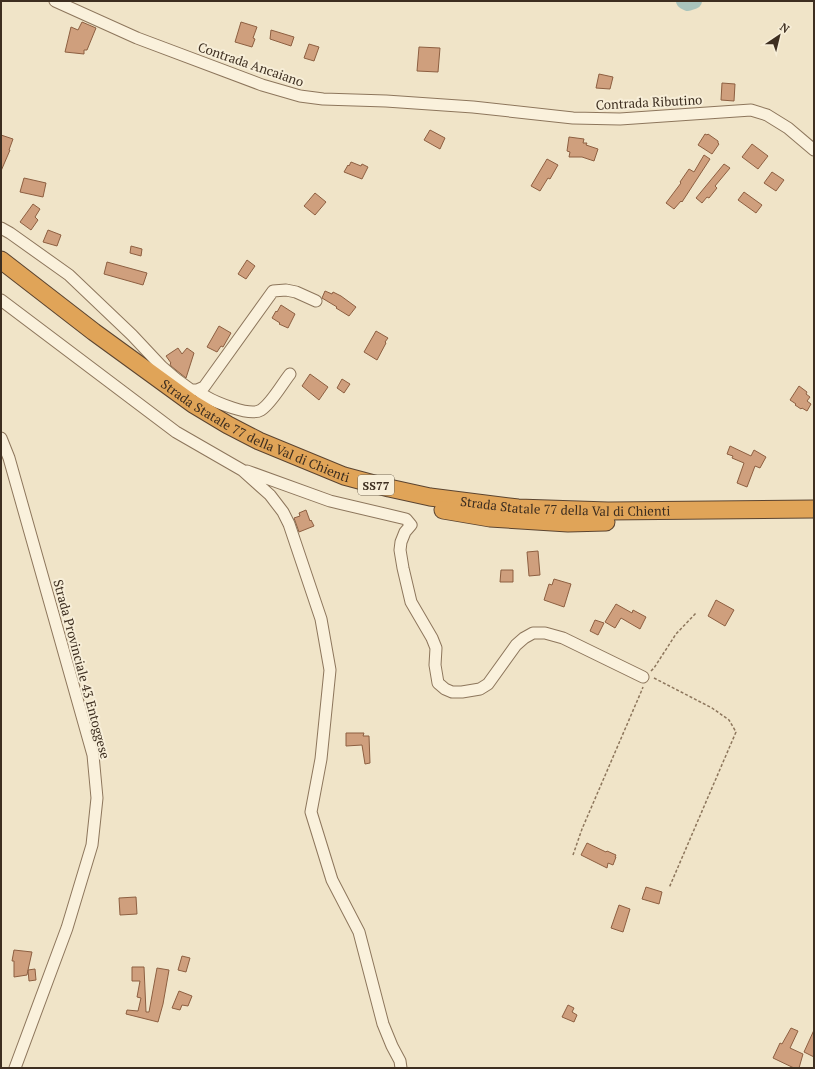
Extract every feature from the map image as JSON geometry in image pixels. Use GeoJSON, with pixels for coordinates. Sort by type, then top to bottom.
{"type":"FeatureCollection","features":[{"type":"Feature","properties":{"kind":"highway","name":"Strada Statale 77 della Val di Chienti"},"geometry":{"type":"LineString","coordinates":[[1,260],[94,332],[193,404],[228,425],[260,441],[344,476],[388,488],[430,497],[518,508],[608,511],[814,509]]}},
{"type":"Feature","properties":{"kind":"highway","name":"Strada Statale 77 della Val di Chienti"},"geometry":{"type":"LineString","coordinates":[[1,273],[88,341],[188,412],[256,450],[344,488],[395,501],[490,518],[568,523],[814,520]]}},
{"type":"Feature","properties":{"kind":"street","name":"Contrada Ancaiano"},"geometry":{"type":"LineString","coordinates":[[55,1],[137,38],[282,92],[323,99],[386,101],[473,107]]}},
{"type":"Feature","properties":{"kind":"street","name":"Contrada Ributino"},"geometry":{"type":"LineString","coordinates":[[473,107],[573,118],[620,119],[751,110],[767,115],[788,128],[814,150]]}},
{"type":"Feature","properties":{"kind":"street"},"geometry":{"type":"LineString","coordinates":[[1,228],[68,275],[132,335],[162,367],[191,390],[197,390],[204,387],[273,291],[286,290],[296,292],[316,301]]}},
{"type":"Feature","properties":{"kind":"street"},"geometry":{"type":"LineString","coordinates":[[1,300],[176,432],[242,470],[330,501],[406,519],[411,525],[401,542],[400,550],[403,568],[411,602],[432,638],[436,648],[438,684],[445,689],[452,692],[462,692],[480,689],[488,684],[516,645],[533,633],[545,633],[562,638],[645,676]]}},
{"type":"Feature","properties":{"kind":"street"},"geometry":{"type":"LineString","coordinates":[[197,390],[204,396],[226,406],[248,412],[259,411],[267,405],[290,374]]}},
{"type":"Feature","properties":{"kind":"street","name":"Strada Provinciale 43 Entoggese"},"geometry":{"type":"LineString","coordinates":[[1,438],[9,458],[94,755],[97,798],[92,845],[67,928],[15,1068]]}},
{"type":"Feature","properties":{"kind":"street"},"geometry":{"type":"LineString","coordinates":[[242,470],[270,495],[283,512],[289,524],[320,619],[330,670],[321,759],[311,812],[332,880],[359,932],[383,1024],[400,1061],[401,1068]]}},
{"type":"Feature","properties":{"kind":"path"},"geometry":{"type":"LineString","coordinates":[[573,855],[582,829],[642,692],[645,676],[654,668],[676,634],[696,612]]}},
{"type":"Feature","properties":{"kind":"path"},"geometry":{"type":"LineString","coordinates":[[645,676],[718,712],[729,720],[736,732],[669,888]]}},
{"type":"Feature","properties":{"kind":"building"},"geometry":{"type":"Polygon","coordinates":[[[82,22],[96,28],[87,50],[84,50],[84,54],[65,52],[71,27],[78,30],[82,22]]]}},
{"type":"Feature","properties":{"kind":"building"},"geometry":{"type":"Polygon","coordinates":[[[241,22],[257,27],[253,38],[255,39],[252,47],[235,42],[241,22]]]}},
{"type":"Feature","properties":{"kind":"building"},"geometry":{"type":"Polygon","coordinates":[[[271,30],[294,37],[291,46],[270,39],[271,30]]]}},
{"type":"Feature","properties":{"kind":"building"},"geometry":{"type":"Polygon","coordinates":[[[309,44],[319,47],[314,61],[304,58],[309,44]]]}},
{"type":"Feature","properties":{"kind":"building"},"geometry":{"type":"Polygon","coordinates":[[[419,47],[440,48],[438,72],[417,71],[419,47]]]}},
{"type":"Feature","properties":{"kind":"building"},"geometry":{"type":"Polygon","coordinates":[[[599,74],[613,77],[610,89],[596,88],[599,74]]]}},
{"type":"Feature","properties":{"kind":"building"},"geometry":{"type":"Polygon","coordinates":[[[722,83],[735,84],[734,101],[721,100],[722,83]]]}},
{"type":"Feature","properties":{"kind":"building"},"geometry":{"type":"Polygon","coordinates":[[[430,130],[445,138],[440,149],[424,140],[430,130]]]}},
{"type":"Feature","properties":{"kind":"building"},"geometry":{"type":"Polygon","coordinates":[[[705,134],[708,134],[718,141],[719,144],[712,154],[698,145],[705,134]]]}},
{"type":"Feature","properties":{"kind":"building"},"geometry":{"type":"Polygon","coordinates":[[[1,135],[13,139],[1,171],[1,135]]]}},
{"type":"Feature","properties":{"kind":"building"},"geometry":{"type":"Polygon","coordinates":[[[569,137],[584,139],[583,143],[587,143],[586,145],[598,149],[594,161],[582,157],[569,157],[570,152],[567,151],[569,137]]]}},
{"type":"Feature","properties":{"kind":"building"},"geometry":{"type":"Polygon","coordinates":[[[752,144],[768,156],[758,169],[742,157],[752,144]]]}},
{"type":"Feature","properties":{"kind":"building"},"geometry":{"type":"Polygon","coordinates":[[[704,155],[710,159],[682,202],[681,201],[674,209],[666,203],[681,183],[680,182],[689,169],[694,172],[704,155]]]}},
{"type":"Feature","properties":{"kind":"building"},"geometry":{"type":"Polygon","coordinates":[[[547,159],[558,165],[550,179],[548,178],[540,191],[531,186],[547,159]]]}},
{"type":"Feature","properties":{"kind":"building"},"geometry":{"type":"Polygon","coordinates":[[[351,162],[368,167],[362,179],[344,172],[351,162]]]}},
{"type":"Feature","properties":{"kind":"building"},"geometry":{"type":"Polygon","coordinates":[[[724,164],[730,168],[715,186],[717,188],[709,198],[707,197],[702,203],[696,198],[724,164]]]}},
{"type":"Feature","properties":{"kind":"building"},"geometry":{"type":"Polygon","coordinates":[[[772,172],[784,180],[776,191],[764,183],[772,172]]]}},
{"type":"Feature","properties":{"kind":"building"},"geometry":{"type":"Polygon","coordinates":[[[24,178],[46,183],[43,197],[20,192],[24,178]]]}},
{"type":"Feature","properties":{"kind":"building"},"geometry":{"type":"Polygon","coordinates":[[[744,192],[762,205],[756,213],[738,200],[744,192]]]}},
{"type":"Feature","properties":{"kind":"building"},"geometry":{"type":"Polygon","coordinates":[[[315,193],[326,202],[315,215],[304,206],[315,193]]]}},
{"type":"Feature","properties":{"kind":"building"},"geometry":{"type":"Polygon","coordinates":[[[33,204],[40,209],[35,217],[38,220],[31,230],[20,222],[33,204]]]}},
{"type":"Feature","properties":{"kind":"building"},"geometry":{"type":"Polygon","coordinates":[[[48,230],[61,235],[57,246],[43,242],[48,230]]]}},
{"type":"Feature","properties":{"kind":"building"},"geometry":{"type":"Polygon","coordinates":[[[131,246],[142,249],[141,256],[130,253],[131,246]]]}},
{"type":"Feature","properties":{"kind":"building"},"geometry":{"type":"Polygon","coordinates":[[[247,260],[255,266],[246,279],[238,274],[247,260]]]}},
{"type":"Feature","properties":{"kind":"building"},"geometry":{"type":"Polygon","coordinates":[[[107,262],[147,273],[143,285],[104,274],[107,262]]]}},
{"type":"Feature","properties":{"kind":"building"},"geometry":{"type":"Polygon","coordinates":[[[325,291],[332,294],[333,292],[341,296],[356,307],[349,316],[322,298],[325,291]]]}},
{"type":"Feature","properties":{"kind":"building"},"geometry":{"type":"Polygon","coordinates":[[[281,305],[295,314],[288,328],[279,324],[280,323],[272,318],[281,305]]]}},
{"type":"Feature","properties":{"kind":"building"},"geometry":{"type":"Polygon","coordinates":[[[219,326],[231,333],[223,347],[221,346],[217,352],[207,347],[219,326]]]}},
{"type":"Feature","properties":{"kind":"building"},"geometry":{"type":"Polygon","coordinates":[[[376,331],[388,338],[377,360],[364,352],[376,331]]]}},
{"type":"Feature","properties":{"kind":"building"},"geometry":{"type":"Polygon","coordinates":[[[178,348],[182,354],[187,348],[194,353],[186,378],[171,366],[171,363],[166,356],[178,348]]]}},
{"type":"Feature","properties":{"kind":"building"},"geometry":{"type":"Polygon","coordinates":[[[310,374],[328,387],[319,400],[302,386],[310,374]]]}},
{"type":"Feature","properties":{"kind":"building"},"geometry":{"type":"Polygon","coordinates":[[[342,379],[350,384],[344,393],[337,388],[342,379]]]}},
{"type":"Feature","properties":{"kind":"building"},"geometry":{"type":"Polygon","coordinates":[[[799,386],[807,392],[806,394],[810,397],[807,401],[811,404],[807,411],[802,408],[801,409],[790,400],[799,386]]]}},
{"type":"Feature","properties":{"kind":"building"},"geometry":{"type":"Polygon","coordinates":[[[730,446],[751,456],[754,450],[766,457],[760,468],[755,466],[747,487],[737,483],[744,463],[727,454],[730,446]]]}},
{"type":"Feature","properties":{"kind":"building"},"geometry":{"type":"Polygon","coordinates":[[[306,510],[310,521],[311,520],[314,526],[299,532],[294,518],[300,516],[299,513],[306,510]]]}},
{"type":"Feature","properties":{"kind":"building"},"geometry":{"type":"Polygon","coordinates":[[[538,551],[540,575],[529,576],[527,552],[538,551]]]}},
{"type":"Feature","properties":{"kind":"building"},"geometry":{"type":"Polygon","coordinates":[[[501,570],[513,570],[513,582],[500,582],[501,570]]]}},
{"type":"Feature","properties":{"kind":"building"},"geometry":{"type":"Polygon","coordinates":[[[554,579],[571,584],[564,607],[544,600],[549,584],[552,585],[554,579]]]}},
{"type":"Feature","properties":{"kind":"building"},"geometry":{"type":"Polygon","coordinates":[[[716,600],[734,610],[725,626],[708,616],[716,600]]]}},
{"type":"Feature","properties":{"kind":"building"},"geometry":{"type":"Polygon","coordinates":[[[616,604],[632,613],[633,610],[646,617],[640,629],[621,618],[615,628],[605,622],[616,604]]]}},
{"type":"Feature","properties":{"kind":"building"},"geometry":{"type":"Polygon","coordinates":[[[595,620],[604,623],[598,635],[590,631],[595,620]]]}},
{"type":"Feature","properties":{"kind":"building"},"geometry":{"type":"Polygon","coordinates":[[[346,733],[364,733],[363,736],[369,736],[370,763],[365,764],[362,745],[346,746],[346,733]]]}},
{"type":"Feature","properties":{"kind":"building"},"geometry":{"type":"Polygon","coordinates":[[[587,843],[616,855],[613,865],[608,863],[607,868],[581,855],[587,843]]]}},
{"type":"Feature","properties":{"kind":"building"},"geometry":{"type":"Polygon","coordinates":[[[646,887],[662,892],[659,904],[642,899],[646,887]]]}},
{"type":"Feature","properties":{"kind":"building"},"geometry":{"type":"Polygon","coordinates":[[[136,897],[137,914],[120,915],[119,898],[136,897]]]}},
{"type":"Feature","properties":{"kind":"building"},"geometry":{"type":"Polygon","coordinates":[[[619,905],[630,909],[623,932],[611,928],[619,905]]]}},
{"type":"Feature","properties":{"kind":"building"},"geometry":{"type":"Polygon","coordinates":[[[14,950],[32,952],[27,975],[14,977],[14,961],[12,961],[14,950]]]}},
{"type":"Feature","properties":{"kind":"building"},"geometry":{"type":"Polygon","coordinates":[[[182,956],[190,958],[186,972],[178,970],[182,956]]]}},
{"type":"Feature","properties":{"kind":"building"},"geometry":{"type":"Polygon","coordinates":[[[132,967],[144,967],[146,1012],[149,1012],[157,968],[169,970],[158,1022],[126,1014],[127,1010],[138,1011],[141,998],[137,997],[140,981],[132,981],[132,967]]]}},
{"type":"Feature","properties":{"kind":"building"},"geometry":{"type":"Polygon","coordinates":[[[35,969],[36,980],[29,981],[28,970],[35,969]]]}},
{"type":"Feature","properties":{"kind":"building"},"geometry":{"type":"Polygon","coordinates":[[[179,991],[192,996],[188,1006],[182,1005],[180,1010],[172,1008],[179,991]]]}},
{"type":"Feature","properties":{"kind":"building"},"geometry":{"type":"Polygon","coordinates":[[[568,1005],[574,1008],[572,1012],[577,1015],[574,1022],[562,1017],[568,1005]]]}},
{"type":"Feature","properties":{"kind":"building"},"geometry":{"type":"Polygon","coordinates":[[[791,1028],[798,1031],[790,1048],[803,1054],[799,1068],[794,1068],[773,1058],[780,1043],[782,1044],[791,1028]]]}},
{"type":"Feature","properties":{"kind":"building"},"geometry":{"type":"Polygon","coordinates":[[[814,1030],[814,1057],[804,1052],[814,1030]]]}},
{"type":"Feature","properties":{"kind":"waterway"},"geometry":{"type":"LineString","coordinates":[[684,1],[688,3],[694,1]]}}]}
